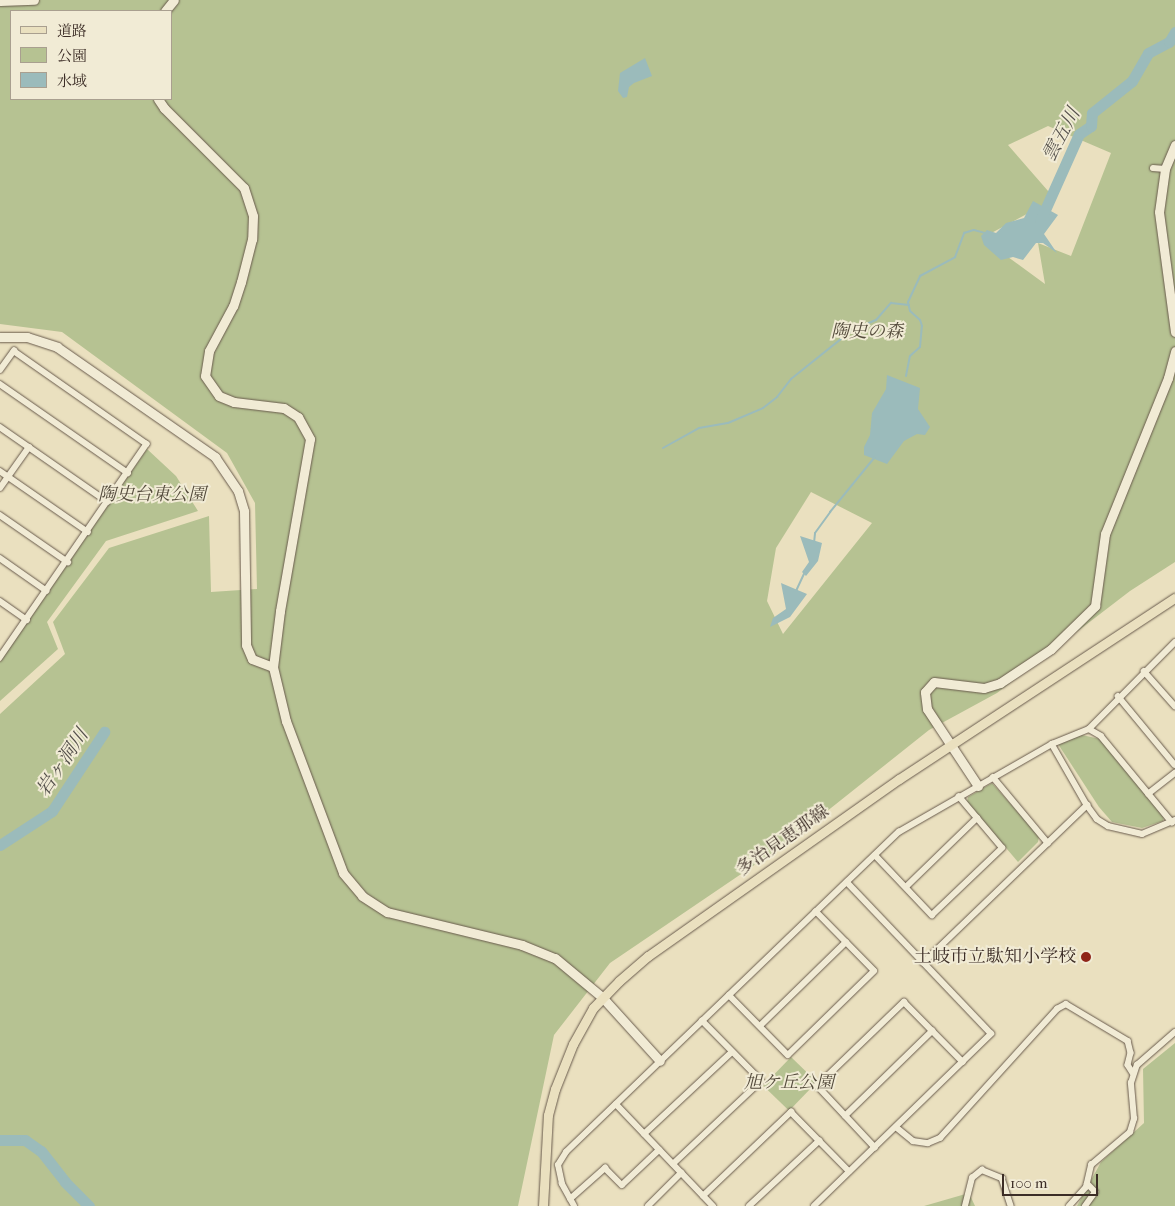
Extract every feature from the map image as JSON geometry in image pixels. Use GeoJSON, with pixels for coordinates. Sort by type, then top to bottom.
{"type":"FeatureCollection","features":[{"type":"Feature","properties":{"kind":"main road","name":"多治見恵那線"},"geometry":{"type":"LineString","coordinates":[[543,1206],[548,1115],[555,1089],[573,1044],[602,997],[648,956],[950,745],[1175,598]]}},
{"type":"Feature","properties":{"kind":"street"},"geometry":{"type":"LineString","coordinates":[[0,1],[34,0]]}},
{"type":"Feature","properties":{"kind":"street"},"geometry":{"type":"LineString","coordinates":[[166,10],[174,0]]}},
{"type":"Feature","properties":{"kind":"street"},"geometry":{"type":"LineString","coordinates":[[159,100],[164,108],[244,188],[253,216],[252,239],[241,282],[233,306],[209,351],[205,376],[219,396],[234,402],[284,408],[298,417],[310,440],[280,611],[273,667],[286,721],[338,864],[362,896],[387,912],[539,950],[555,958],[602,997],[660,1061]]}},
{"type":"Feature","properties":{"kind":"street"},"geometry":{"type":"LineString","coordinates":[[1175,145],[1165,168],[1159,212],[1175,332]]}},
{"type":"Feature","properties":{"kind":"street"},"geometry":{"type":"LineString","coordinates":[[1153,168],[1165,168]]}},
{"type":"Feature","properties":{"kind":"street"},"geometry":{"type":"LineString","coordinates":[[0,338],[27,337],[57,347],[215,458],[230,475],[244,511],[246,645],[252,659],[273,667]]}},
{"type":"Feature","properties":{"kind":"street"},"geometry":{"type":"LineString","coordinates":[[0,370],[14,351],[147,444],[68,562],[0,658]]}},
{"type":"Feature","properties":{"kind":"street"},"geometry":{"type":"LineString","coordinates":[[978,786],[927,709],[924,700],[929,685],[934,682],[984,688],[1000,683],[1050,649],[1095,606],[1105,534],[1168,378],[1175,351]]}},
{"type":"Feature","properties":{"kind":"street"},"geometry":{"type":"LineString","coordinates":[[0,384],[128,473]]}},
{"type":"Feature","properties":{"kind":"street"},"geometry":{"type":"LineString","coordinates":[[0,427],[108,502]]}},
{"type":"Feature","properties":{"kind":"street"},"geometry":{"type":"LineString","coordinates":[[0,488],[29,448]]}},
{"type":"Feature","properties":{"kind":"street"},"geometry":{"type":"LineString","coordinates":[[0,471],[88,532]]}},
{"type":"Feature","properties":{"kind":"street"},"geometry":{"type":"LineString","coordinates":[[0,515],[68,562]]}},
{"type":"Feature","properties":{"kind":"street"},"geometry":{"type":"LineString","coordinates":[[0,558],[47,591]]}},
{"type":"Feature","properties":{"kind":"street"},"geometry":{"type":"LineString","coordinates":[[0,601],[27,620]]}},
{"type":"Feature","properties":{"kind":"street"},"geometry":{"type":"LineString","coordinates":[[574,1206],[559,1173],[561,1158],[899,832],[1052,744],[1090,729],[1118,696],[1175,642]]}},
{"type":"Feature","properties":{"kind":"street"},"geometry":{"type":"LineString","coordinates":[[0,645],[6,650]]}},
{"type":"Feature","properties":{"kind":"street"},"geometry":{"type":"LineString","coordinates":[[1144,671],[1175,706]]}},
{"type":"Feature","properties":{"kind":"street"},"geometry":{"type":"LineString","coordinates":[[1118,696],[1175,765]]}},
{"type":"Feature","properties":{"kind":"street"},"geometry":{"type":"LineString","coordinates":[[1052,744],[1087,805],[1097,819],[1108,826],[1129,833],[1142,834],[1173,821],[1148,794],[1101,736],[1090,729]]}},
{"type":"Feature","properties":{"kind":"street"},"geometry":{"type":"LineString","coordinates":[[1148,794],[1175,773]]}},
{"type":"Feature","properties":{"kind":"street"},"geometry":{"type":"LineString","coordinates":[[993,777],[1048,843]]}},
{"type":"Feature","properties":{"kind":"street"},"geometry":{"type":"LineString","coordinates":[[875,855],[932,915],[1002,848],[959,797]]}},
{"type":"Feature","properties":{"kind":"street"},"geometry":{"type":"LineString","coordinates":[[923,963],[1087,805]]}},
{"type":"Feature","properties":{"kind":"street"},"geometry":{"type":"LineString","coordinates":[[906,887],[977,818]]}},
{"type":"Feature","properties":{"kind":"street"},"geometry":{"type":"LineString","coordinates":[[814,1206],[991,1034],[846,882]]}},
{"type":"Feature","properties":{"kind":"street"},"geometry":{"type":"LineString","coordinates":[[730,994],[788,1055],[874,971],[816,912]]}},
{"type":"Feature","properties":{"kind":"street"},"geometry":{"type":"LineString","coordinates":[[760,1026],[846,942]]}},
{"type":"Feature","properties":{"kind":"street"},"geometry":{"type":"LineString","coordinates":[[875,1148],[818,1086],[904,1002],[963,1062]]}},
{"type":"Feature","properties":{"kind":"street"},"geometry":{"type":"LineString","coordinates":[[896,1127],[913,1142],[928,1143],[940,1138],[1057,1009],[1066,1004],[1128,1041],[1131,1053],[1128,1065],[1133,1073],[1134,1124],[1123,1139],[1091,1165],[1087,1184],[1069,1206]]}},
{"type":"Feature","properties":{"kind":"street"},"geometry":{"type":"LineString","coordinates":[[673,1164],[760,1081],[702,1020]]}},
{"type":"Feature","properties":{"kind":"street"},"geometry":{"type":"LineString","coordinates":[[844,1116],[932,1031]]}},
{"type":"Feature","properties":{"kind":"street"},"geometry":{"type":"LineString","coordinates":[[1133,1073],[1144,1056],[1175,1032]]}},
{"type":"Feature","properties":{"kind":"street"},"geometry":{"type":"LineString","coordinates":[[644,1134],[732,1052]]}},
{"type":"Feature","properties":{"kind":"street"},"geometry":{"type":"LineString","coordinates":[[616,1104],[713,1206]]}},
{"type":"Feature","properties":{"kind":"street"},"geometry":{"type":"LineString","coordinates":[[703,1196],[791,1112],[849,1172]]}},
{"type":"Feature","properties":{"kind":"street"},"geometry":{"type":"LineString","coordinates":[[750,1206],[819,1141]]}},
{"type":"Feature","properties":{"kind":"street"},"geometry":{"type":"LineString","coordinates":[[570,1199],[605,1168],[622,1186],[659,1150]]}},
{"type":"Feature","properties":{"kind":"street"},"geometry":{"type":"LineString","coordinates":[[965,1206],[972,1178],[982,1170],[1002,1178],[1011,1206]]}},
{"type":"Feature","properties":{"kind":"street"},"geometry":{"type":"LineString","coordinates":[[648,1206],[681,1173]]}},
{"type":"Feature","properties":{"kind":"street"},"geometry":{"type":"LineString","coordinates":[[1085,1206],[1095,1192],[1087,1184]]}},
{"type":"Feature","properties":{"kind":"green space","name":"陶史の森"},"geometry":{"type":"Polygon","coordinates":[[[0,0],[1175,0],[1175,562],[1130,591],[997,693],[929,730],[787,843],[610,963],[554,1035],[518,1206],[0,1206],[0,714],[65,654],[53,622],[109,548],[209,516],[211,592],[257,589],[255,503],[227,453],[62,332],[0,324],[0,0]],[[1048,126],[1008,145],[1055,199],[982,238],[1045,284],[1038,243],[1071,256],[1111,153],[1048,126]],[[811,492],[776,548],[767,601],[783,634],[872,523],[811,492]]]}},
{"type":"Feature","properties":{"kind":"green space","name":"陶史台東公園"},"geometry":{"type":"Polygon","coordinates":[[[147,449],[176,476],[198,511],[106,541],[47,622],[58,649],[0,701],[0,662],[147,449]]]}},
{"type":"Feature","properties":{"kind":"green space"},"geometry":{"type":"Polygon","coordinates":[[[1082,735],[1100,739],[1164,817],[1163,821],[1142,828],[1112,822],[1099,807],[1058,744],[1082,735]]]}},
{"type":"Feature","properties":{"kind":"green space"},"geometry":{"type":"Polygon","coordinates":[[[992,783],[1039,836],[1038,842],[1018,862],[967,802],[968,797],[992,783]]]}},
{"type":"Feature","properties":{"kind":"green space"},"geometry":{"type":"Polygon","coordinates":[[[1175,1043],[1175,1206],[1077,1206],[1101,1162],[1144,1123],[1143,1069],[1175,1043]]]}},
{"type":"Feature","properties":{"kind":"green space","name":"旭ケ丘公園"},"geometry":{"type":"Polygon","coordinates":[[[791,1057],[817,1082],[789,1111],[763,1086],[791,1057]]]}},
{"type":"Feature","properties":{"kind":"green space"},"geometry":{"type":"Polygon","coordinates":[[[969,1193],[975,1206],[924,1206],[969,1193]]]}},
{"type":"Feature","properties":{"kind":"water"},"geometry":{"type":"Polygon","coordinates":[[[645,58],[652,76],[634,83],[629,87],[627,97],[623,98],[618,91],[620,73],[645,58]]]}},
{"type":"Feature","properties":{"kind":"water"},"geometry":{"type":"Polygon","coordinates":[[[1033,201],[1058,215],[1044,234],[1057,253],[1043,243],[1036,243],[1023,260],[1013,257],[1001,260],[984,245],[981,236],[987,230],[996,233],[1006,223],[1024,218],[1033,201]]]}},
{"type":"Feature","properties":{"kind":"water"},"geometry":{"type":"Polygon","coordinates":[[[887,375],[920,388],[918,409],[930,427],[925,435],[917,434],[904,441],[887,464],[864,455],[864,447],[870,435],[872,413],[886,389],[887,375]]]}},
{"type":"Feature","properties":{"kind":"water"},"geometry":{"type":"Polygon","coordinates":[[[800,536],[822,543],[818,561],[806,576],[802,572],[809,562],[800,536]]]}},
{"type":"Feature","properties":{"kind":"water"},"geometry":{"type":"Polygon","coordinates":[[[781,583],[807,594],[790,617],[770,627],[773,618],[786,609],[781,583]]]}},
{"type":"Feature","properties":{"kind":"waterway","name":"雲五川"},"geometry":{"type":"LineString","coordinates":[[1040,221],[1079,134],[1091,126],[1092,113],[1132,81],[1148,53],[1169,42],[1175,32]]}},
{"type":"Feature","properties":{"kind":"waterway"},"geometry":{"type":"LineString","coordinates":[[906,376],[910,356],[920,347],[922,326],[920,320],[910,311],[908,302],[920,276],[955,257],[964,233],[974,230],[985,233]]}},
{"type":"Feature","properties":{"kind":"waterway"},"geometry":{"type":"LineString","coordinates":[[663,448],[699,428],[728,423],[763,408],[777,397],[791,379],[851,331],[876,320],[891,303],[909,305]]}},
{"type":"Feature","properties":{"kind":"waterway"},"geometry":{"type":"LineString","coordinates":[[814,543],[815,533],[874,458]]}},
{"type":"Feature","properties":{"kind":"waterway"},"geometry":{"type":"LineString","coordinates":[[796,591],[804,574]]}},
{"type":"Feature","properties":{"kind":"waterway","name":"岩ヶ洞川"},"geometry":{"type":"LineString","coordinates":[[0,845],[52,811],[104,732]]}},
{"type":"Feature","properties":{"kind":"waterway"},"geometry":{"type":"LineString","coordinates":[[0,1140],[25,1140],[41,1151],[65,1182],[89,1206]]}},
{"type":"Feature","properties":{"kind":"place","name":"土岐市立駄知小学校"},"geometry":{"type":"Point","coordinates":[1086,957]}}]}
